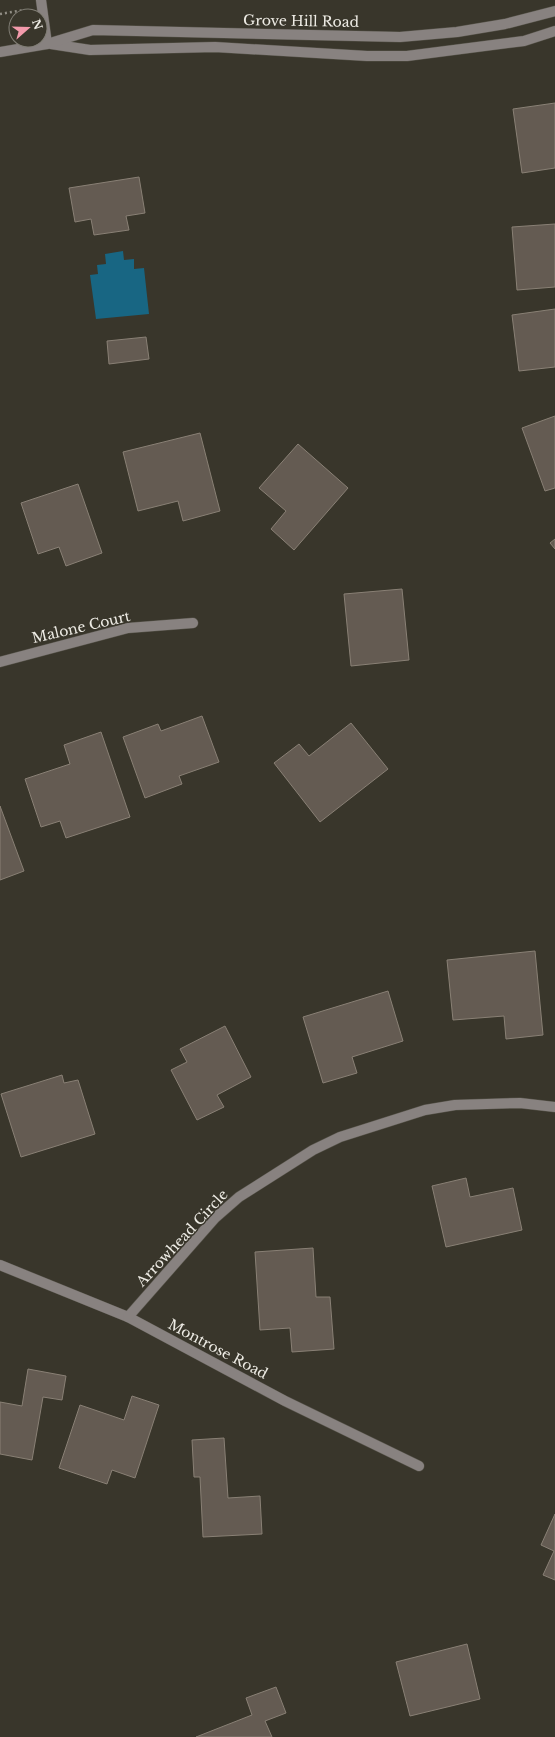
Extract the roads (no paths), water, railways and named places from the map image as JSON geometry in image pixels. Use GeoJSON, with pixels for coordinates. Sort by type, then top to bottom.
{"type":"FeatureCollection","features":[{"type":"Feature","properties":{"kind":"street","name":"Grove Hill Road"},"geometry":{"type":"LineString","coordinates":[[48,44],[93,30],[400,38],[458,32],[505,24],[555,11]]}},
{"type":"Feature","properties":{"kind":"street","name":"Grove Hill Road"},"geometry":{"type":"LineString","coordinates":[[48,44],[90,50],[215,47],[368,56],[407,56],[524,41],[555,32]]}},
{"type":"Feature","properties":{"kind":"street","name":"Grove Hill Road"},"geometry":{"type":"LineString","coordinates":[[0,52],[24,48]]}},
{"type":"Feature","properties":{"kind":"street","name":"Malone Court"},"geometry":{"type":"LineString","coordinates":[[0,662],[128,628],[193,623]]}},
{"type":"Feature","properties":{"kind":"street","name":"Arrowhead Circle"},"geometry":{"type":"LineString","coordinates":[[128,1317],[216,1218],[239,1197],[313,1150],[340,1137],[418,1113],[455,1105],[520,1103],[555,1107]]}},
{"type":"Feature","properties":{"kind":"street","name":"Montrose Road"},"geometry":{"type":"LineString","coordinates":[[0,1265],[128,1317],[285,1401],[419,1466]]}},
{"type":"Feature","properties":{"kind":"water"},"geometry":{"type":"Polygon","coordinates":[[[123,251],[124,260],[134,259],[134,269],[144,268],[149,314],[96,319],[90,275],[98,274],[97,265],[106,264],[105,254],[123,251]]]}}]}
